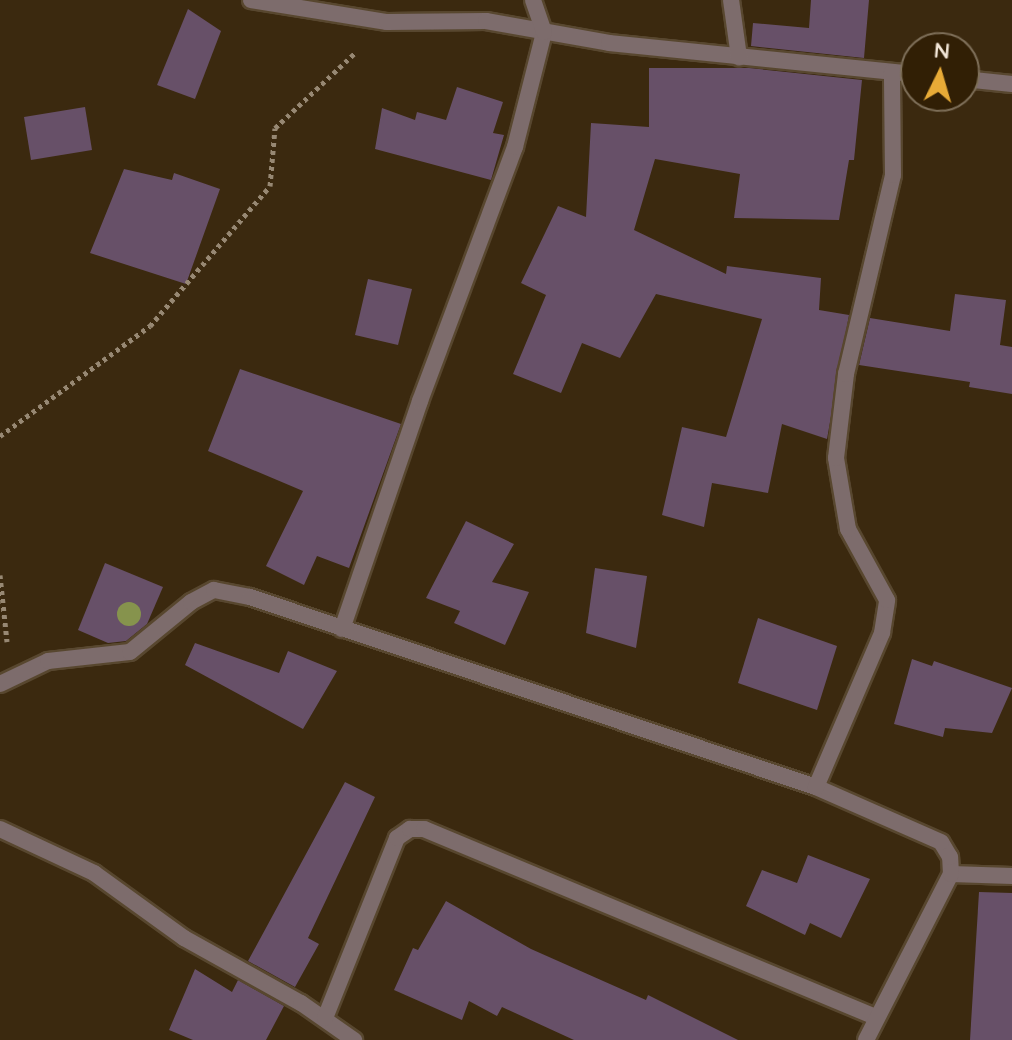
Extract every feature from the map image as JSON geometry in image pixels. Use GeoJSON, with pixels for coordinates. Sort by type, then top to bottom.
{"type":"FeatureCollection","features":[{"type":"Feature","properties":{"kind":"street"},"geometry":{"type":"LineString","coordinates":[[251,0],[387,22],[486,21],[544,32],[739,57],[900,73]]}},
{"type":"Feature","properties":{"kind":"street"},"geometry":{"type":"LineString","coordinates":[[342,629],[420,401],[515,147],[544,32],[533,0]]}},
{"type":"Feature","properties":{"kind":"street"},"geometry":{"type":"LineString","coordinates":[[731,0],[739,57]]}},
{"type":"Feature","properties":{"kind":"street"},"geometry":{"type":"LineString","coordinates":[[816,787],[882,633],[887,600],[848,529],[836,458],[846,374],[893,175],[892,72]]}},
{"type":"Feature","properties":{"kind":"street"},"geometry":{"type":"LineString","coordinates":[[980,81],[1012,84]]}},
{"type":"Feature","properties":{"kind":"street"},"geometry":{"type":"LineString","coordinates":[[6,681],[48,661],[130,652],[191,602],[214,590],[342,629],[816,787],[941,842],[950,857],[951,874],[866,1040]]}},
{"type":"Feature","properties":{"kind":"street"},"geometry":{"type":"LineString","coordinates":[[0,829],[94,873],[184,938],[325,1018],[354,1040]]}},
{"type":"Feature","properties":{"kind":"street"},"geometry":{"type":"LineString","coordinates":[[325,1018],[397,838],[410,829],[424,829],[876,1017]]}},
{"type":"Feature","properties":{"kind":"street"},"geometry":{"type":"LineString","coordinates":[[951,874],[1012,876]]}},
{"type":"Feature","properties":{"kind":"path"},"geometry":{"type":"LineString","coordinates":[[0,436],[150,326],[270,186],[275,128],[387,22]]}},
{"type":"Feature","properties":{"kind":"path"},"geometry":{"type":"LineString","coordinates":[[0,575],[6,681]]}},
{"type":"Feature","properties":{"kind":"building"},"geometry":{"type":"Polygon","coordinates":[[[811,0],[869,0],[864,58],[751,46],[753,23],[809,28],[811,0]]]}},
{"type":"Feature","properties":{"kind":"building"},"geometry":{"type":"Polygon","coordinates":[[[188,9],[221,31],[195,99],[157,85],[188,9]]]}},
{"type":"Feature","properties":{"kind":"building"},"geometry":{"type":"Polygon","coordinates":[[[649,68],[749,68],[862,80],[854,160],[849,160],[839,220],[734,218],[740,174],[655,159],[634,230],[726,274],[727,266],[821,278],[819,310],[849,315],[827,439],[782,424],[768,493],[712,483],[704,527],[662,515],[682,427],[726,437],[762,319],[656,294],[620,358],[582,343],[561,393],[513,374],[546,295],[521,283],[558,206],[586,217],[591,123],[649,127],[649,68]]]}},
{"type":"Feature","properties":{"kind":"building"},"geometry":{"type":"Polygon","coordinates":[[[457,87],[503,102],[493,133],[504,135],[491,180],[375,149],[382,108],[415,120],[417,112],[446,120],[457,87]]]}},
{"type":"Feature","properties":{"kind":"building"},"geometry":{"type":"Polygon","coordinates":[[[85,107],[92,150],[31,160],[24,117],[85,107]]]}},
{"type":"Feature","properties":{"kind":"building"},"geometry":{"type":"Polygon","coordinates":[[[124,169],[172,180],[174,173],[220,189],[186,284],[90,253],[124,169]]]}},
{"type":"Feature","properties":{"kind":"building"},"geometry":{"type":"Polygon","coordinates":[[[368,279],[412,289],[398,345],[355,335],[368,279]]]}},
{"type":"Feature","properties":{"kind":"building"},"geometry":{"type":"Polygon","coordinates":[[[955,294],[1006,300],[1000,345],[1012,347],[1012,394],[969,387],[970,382],[859,365],[870,318],[950,331],[955,294]]]}},
{"type":"Feature","properties":{"kind":"building"},"geometry":{"type":"Polygon","coordinates":[[[240,369],[401,424],[349,568],[317,556],[304,585],[266,566],[303,491],[208,451],[240,369]]]}},
{"type":"Feature","properties":{"kind":"building"},"geometry":{"type":"Polygon","coordinates":[[[466,521],[514,544],[492,582],[529,592],[505,645],[454,623],[460,611],[426,598],[466,521]]]}},
{"type":"Feature","properties":{"kind":"building"},"geometry":{"type":"Polygon","coordinates":[[[105,563],[163,587],[147,624],[126,641],[108,643],[78,630],[105,563]]]}},
{"type":"Feature","properties":{"kind":"building"},"geometry":{"type":"Polygon","coordinates":[[[595,568],[647,576],[636,648],[586,633],[595,568]]]}},
{"type":"Feature","properties":{"kind":"building"},"geometry":{"type":"Polygon","coordinates":[[[758,618],[837,646],[817,710],[738,683],[758,618]]]}},
{"type":"Feature","properties":{"kind":"building"},"geometry":{"type":"Polygon","coordinates":[[[195,643],[279,673],[288,651],[337,671],[303,729],[185,665],[195,643]]]}},
{"type":"Feature","properties":{"kind":"building"},"geometry":{"type":"Polygon","coordinates":[[[912,659],[932,666],[934,661],[1012,688],[992,733],[945,728],[943,737],[894,724],[912,659]]]}},
{"type":"Feature","properties":{"kind":"building"},"geometry":{"type":"Polygon","coordinates":[[[345,782],[375,797],[308,938],[319,944],[295,987],[248,961],[345,782]]]}},
{"type":"Feature","properties":{"kind":"building"},"geometry":{"type":"Polygon","coordinates":[[[808,855],[870,879],[841,938],[810,923],[805,935],[746,906],[762,870],[797,883],[808,855]]]}},
{"type":"Feature","properties":{"kind":"building"},"geometry":{"type":"Polygon","coordinates":[[[979,892],[1012,893],[1012,1040],[970,1040],[979,892]]]}},
{"type":"Feature","properties":{"kind":"building"},"geometry":{"type":"Polygon","coordinates":[[[446,901],[531,949],[646,1000],[648,995],[738,1040],[574,1040],[502,1007],[497,1016],[469,1001],[462,1020],[394,990],[413,948],[418,950],[446,901]]]}},
{"type":"Feature","properties":{"kind":"building"},"geometry":{"type":"Polygon","coordinates":[[[195,969],[232,992],[238,980],[284,1006],[266,1040],[193,1040],[169,1030],[195,969]]]}}]}
